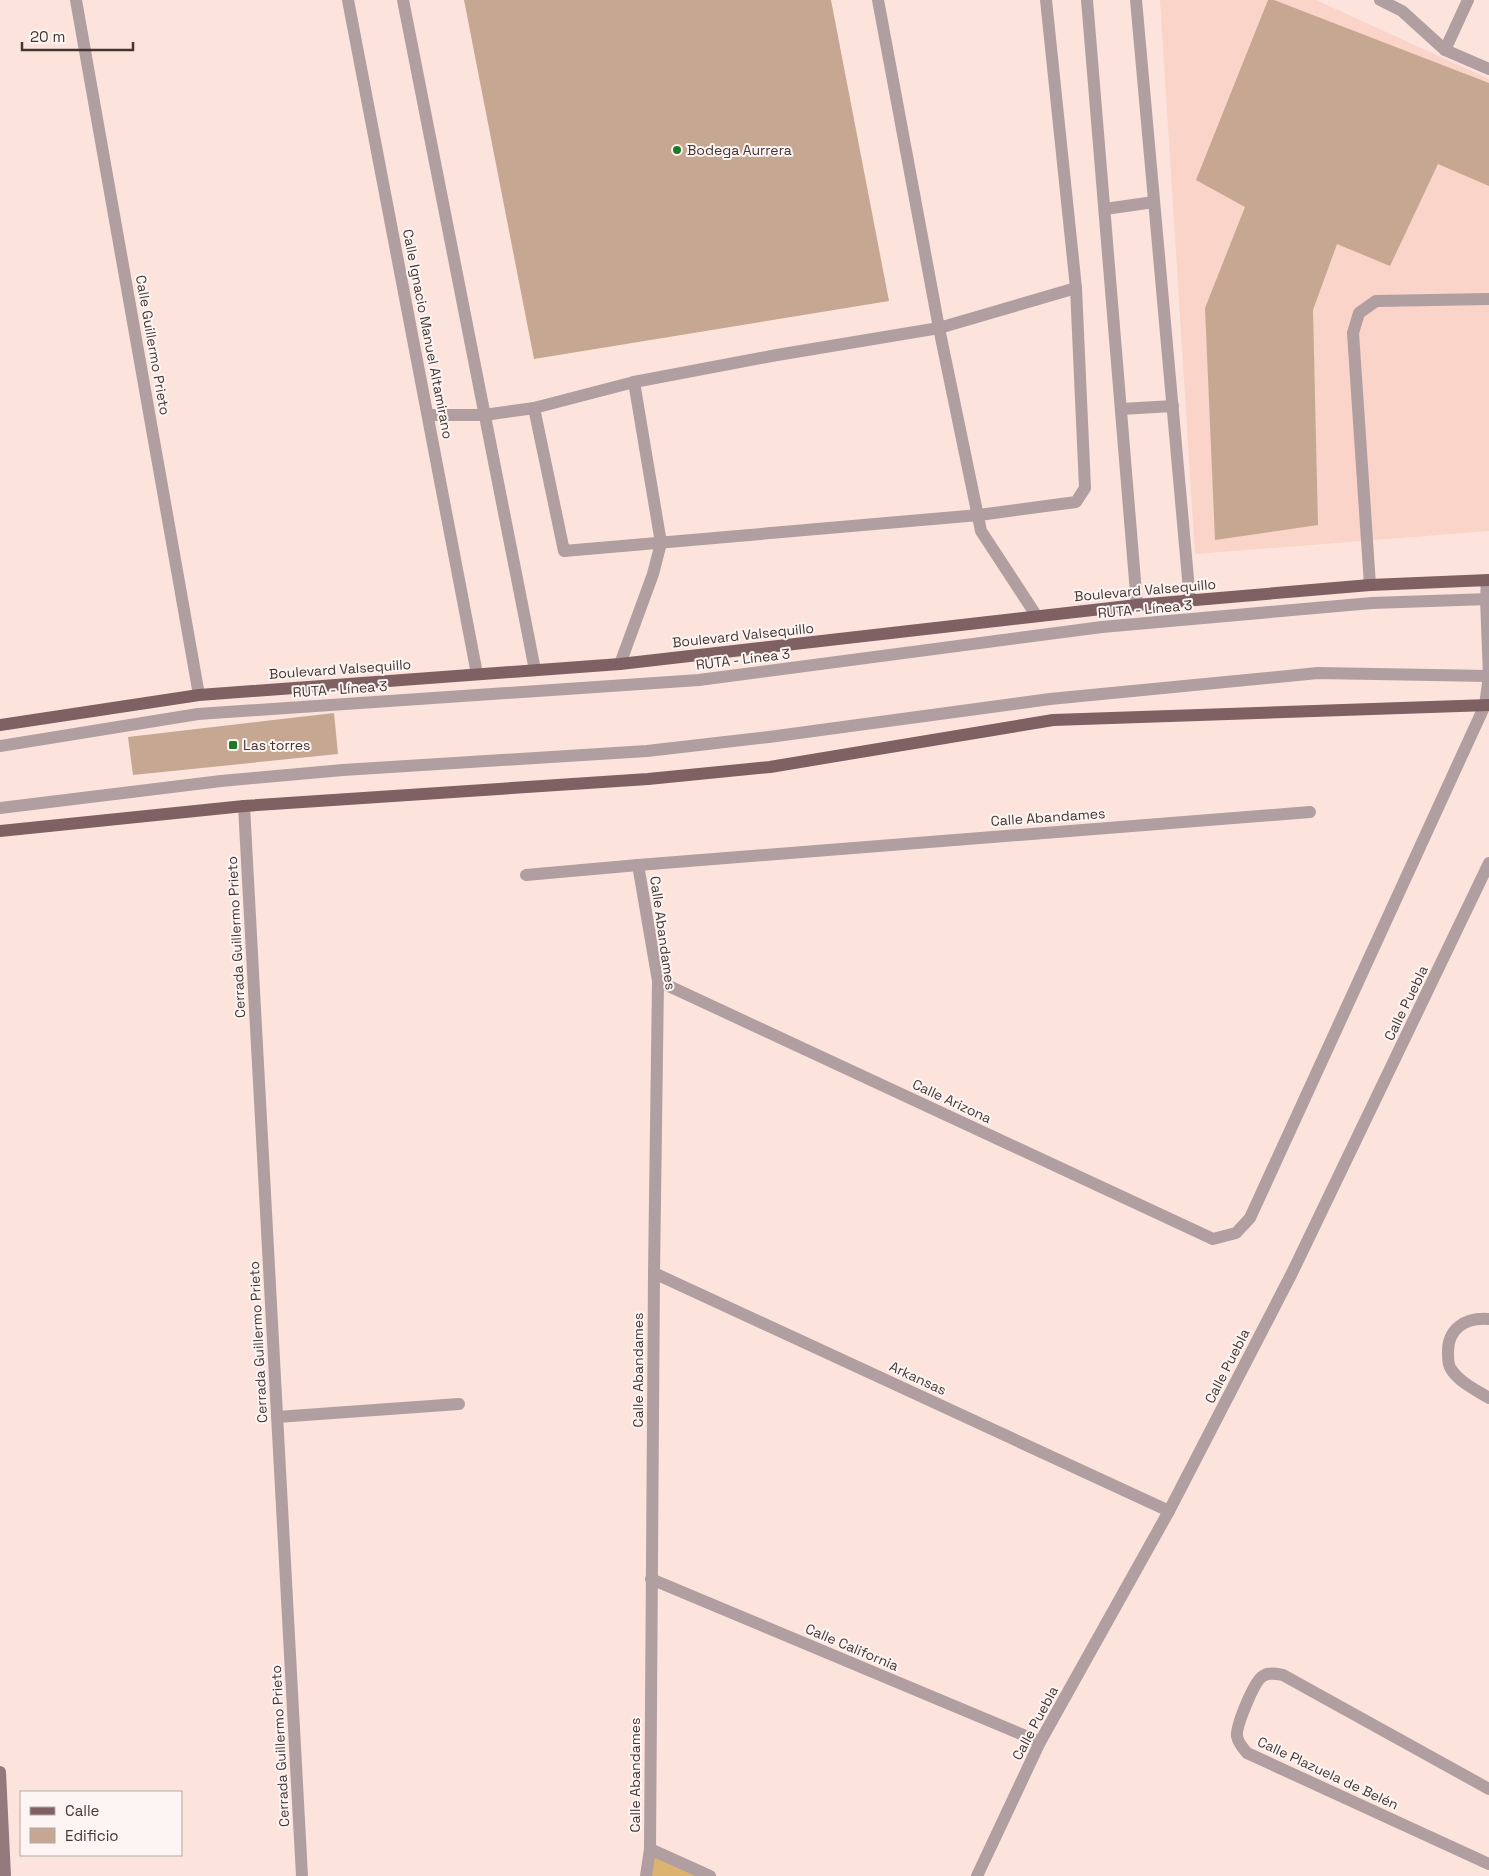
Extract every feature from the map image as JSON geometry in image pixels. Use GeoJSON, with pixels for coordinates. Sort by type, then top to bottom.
{"type":"FeatureCollection","features":[{"type":"Feature","properties":{"kind":"main road","name":"Boulevard Valsequillo"},"geometry":{"type":"LineString","coordinates":[[0,725],[199,695],[620,664],[824,642],[1036,615],[1190,600],[1370,584],[1488,580]]}},
{"type":"Feature","properties":{"kind":"main road"},"geometry":{"type":"LineString","coordinates":[[0,830],[244,806],[648,779],[770,767],[1053,720],[1487,705]]}},
{"type":"Feature","properties":{"kind":"main road"},"geometry":{"type":"LineString","coordinates":[[0,1772],[5,1876]]}},
{"type":"Feature","properties":{"kind":"street","name":"Calle Guillermo Prieto"},"geometry":{"type":"LineString","coordinates":[[76,0],[199,695]]}},
{"type":"Feature","properties":{"kind":"street","name":"Calle Ignacio Manuel Altamirano"},"geometry":{"type":"LineString","coordinates":[[348,0],[477,674]]}},
{"type":"Feature","properties":{"kind":"street"},"geometry":{"type":"LineString","coordinates":[[403,0],[535,670]]}},
{"type":"Feature","properties":{"kind":"street"},"geometry":{"type":"LineString","coordinates":[[878,0],[938,328],[981,531],[1036,615]]}},
{"type":"Feature","properties":{"kind":"street"},"geometry":{"type":"LineString","coordinates":[[534,408],[564,551],[979,515],[1076,502],[1085,488],[1076,288],[1046,0]]}},
{"type":"Feature","properties":{"kind":"street"},"geometry":{"type":"LineString","coordinates":[[1087,0],[1137,605]]}},
{"type":"Feature","properties":{"kind":"street"},"geometry":{"type":"LineString","coordinates":[[1136,0],[1190,600]]}},
{"type":"Feature","properties":{"kind":"street"},"geometry":{"type":"LineString","coordinates":[[1380,0],[1404,6],[1445,50],[1489,69]]}},
{"type":"Feature","properties":{"kind":"street"},"geometry":{"type":"LineString","coordinates":[[1445,50],[1468,0]]}},
{"type":"Feature","properties":{"kind":"street"},"geometry":{"type":"LineString","coordinates":[[1105,209],[1154,202]]}},
{"type":"Feature","properties":{"kind":"street"},"geometry":{"type":"LineString","coordinates":[[428,415],[484,415],[534,408],[634,382],[777,355],[938,328],[1076,288]]}},
{"type":"Feature","properties":{"kind":"street"},"geometry":{"type":"LineString","coordinates":[[1370,584],[1353,333],[1359,313],[1376,301],[1489,299]]}},
{"type":"Feature","properties":{"kind":"street"},"geometry":{"type":"LineString","coordinates":[[620,664],[653,574],[661,543],[634,382]]}},
{"type":"Feature","properties":{"kind":"street"},"geometry":{"type":"LineString","coordinates":[[1121,409],[1173,406]]}},
{"type":"Feature","properties":{"kind":"street"},"geometry":{"type":"LineString","coordinates":[[1487,705],[1489,676],[1488,580]]}},
{"type":"Feature","properties":{"kind":"street","name":"RUTA - Línea 3"},"geometry":{"type":"LineString","coordinates":[[0,746],[198,714],[699,680],[1102,627],[1372,603],[1487,599]]}},
{"type":"Feature","properties":{"kind":"street"},"geometry":{"type":"LineString","coordinates":[[0,808],[221,781],[324,772],[647,751],[769,737],[1050,699],[1318,673],[1489,676]]}},
{"type":"Feature","properties":{"kind":"street","name":"Calle Arizona"},"geometry":{"type":"LineString","coordinates":[[658,981],[1214,1239],[1236,1233],[1250,1218],[1487,705]]}},
{"type":"Feature","properties":{"kind":"street","name":"Cerrada Guillermo Prieto"},"geometry":{"type":"LineString","coordinates":[[244,806],[302,1876]]}},
{"type":"Feature","properties":{"kind":"street","name":"Calle Abandames"},"geometry":{"type":"LineString","coordinates":[[526,875],[1310,812]]}},
{"type":"Feature","properties":{"kind":"street","name":"Calle Puebla"},"geometry":{"type":"LineString","coordinates":[[978,1876],[1040,1742],[1169,1511],[1292,1273],[1489,863]]}},
{"type":"Feature","properties":{"kind":"street","name":"Calle Abandames"},"geometry":{"type":"LineString","coordinates":[[638,865],[658,981],[650,1849],[646,1876]]}},
{"type":"Feature","properties":{"kind":"street","name":"Arkansas"},"geometry":{"type":"LineString","coordinates":[[654,1273],[1169,1511]]}},
{"type":"Feature","properties":{"kind":"street"},"geometry":{"type":"LineString","coordinates":[[1489,1319],[1476,1318],[1457,1327],[1448,1344],[1448,1360],[1451,1369],[1459,1379],[1489,1398]]}},
{"type":"Feature","properties":{"kind":"street"},"geometry":{"type":"LineString","coordinates":[[278,1417],[459,1404]]}},
{"type":"Feature","properties":{"kind":"street","name":"Calle California"},"geometry":{"type":"LineString","coordinates":[[651,1579],[1040,1742]]}},
{"type":"Feature","properties":{"kind":"street","name":"Calle Plazuela de Belén"},"geometry":{"type":"LineString","coordinates":[[1489,1789],[1283,1675],[1273,1673],[1263,1676],[1257,1682],[1237,1727],[1237,1738],[1241,1746],[1248,1752],[1489,1864]]}},
{"type":"Feature","properties":{"kind":"street"},"geometry":{"type":"LineString","coordinates":[[650,1849],[710,1876]]}},
{"type":"Feature","properties":{"kind":"shaded area"},"geometry":{"type":"Polygon","coordinates":[[[1160,0],[1316,0],[1489,79],[1489,531],[1195,554],[1160,0]]]}},
{"type":"Feature","properties":{"kind":"shaded area"},"geometry":{"type":"Polygon","coordinates":[[[654,1852],[706,1876],[648,1876],[654,1852]]]}},
{"type":"Feature","properties":{"kind":"building","name":"Bodega Aurrera"},"geometry":{"type":"Polygon","coordinates":[[[464,0],[831,0],[889,301],[534,359],[464,0]]]}},
{"type":"Feature","properties":{"kind":"building"},"geometry":{"type":"Polygon","coordinates":[[[1268,0],[1274,0],[1489,83],[1489,186],[1438,164],[1390,266],[1337,244],[1313,310],[1318,525],[1215,540],[1205,308],[1245,207],[1196,180],[1268,0]]]}},
{"type":"Feature","properties":{"kind":"building","name":"Las torres"},"geometry":{"type":"Polygon","coordinates":[[[334,713],[338,754],[133,775],[128,737],[334,713]]]}},
{"type":"Feature","properties":{"kind":"place","name":"Bodega Aurrera"},"geometry":{"type":"Point","coordinates":[677,150]}},
{"type":"Feature","properties":{"kind":"place","name":"Las torres"},"geometry":{"type":"Point","coordinates":[233,745]}}]}
